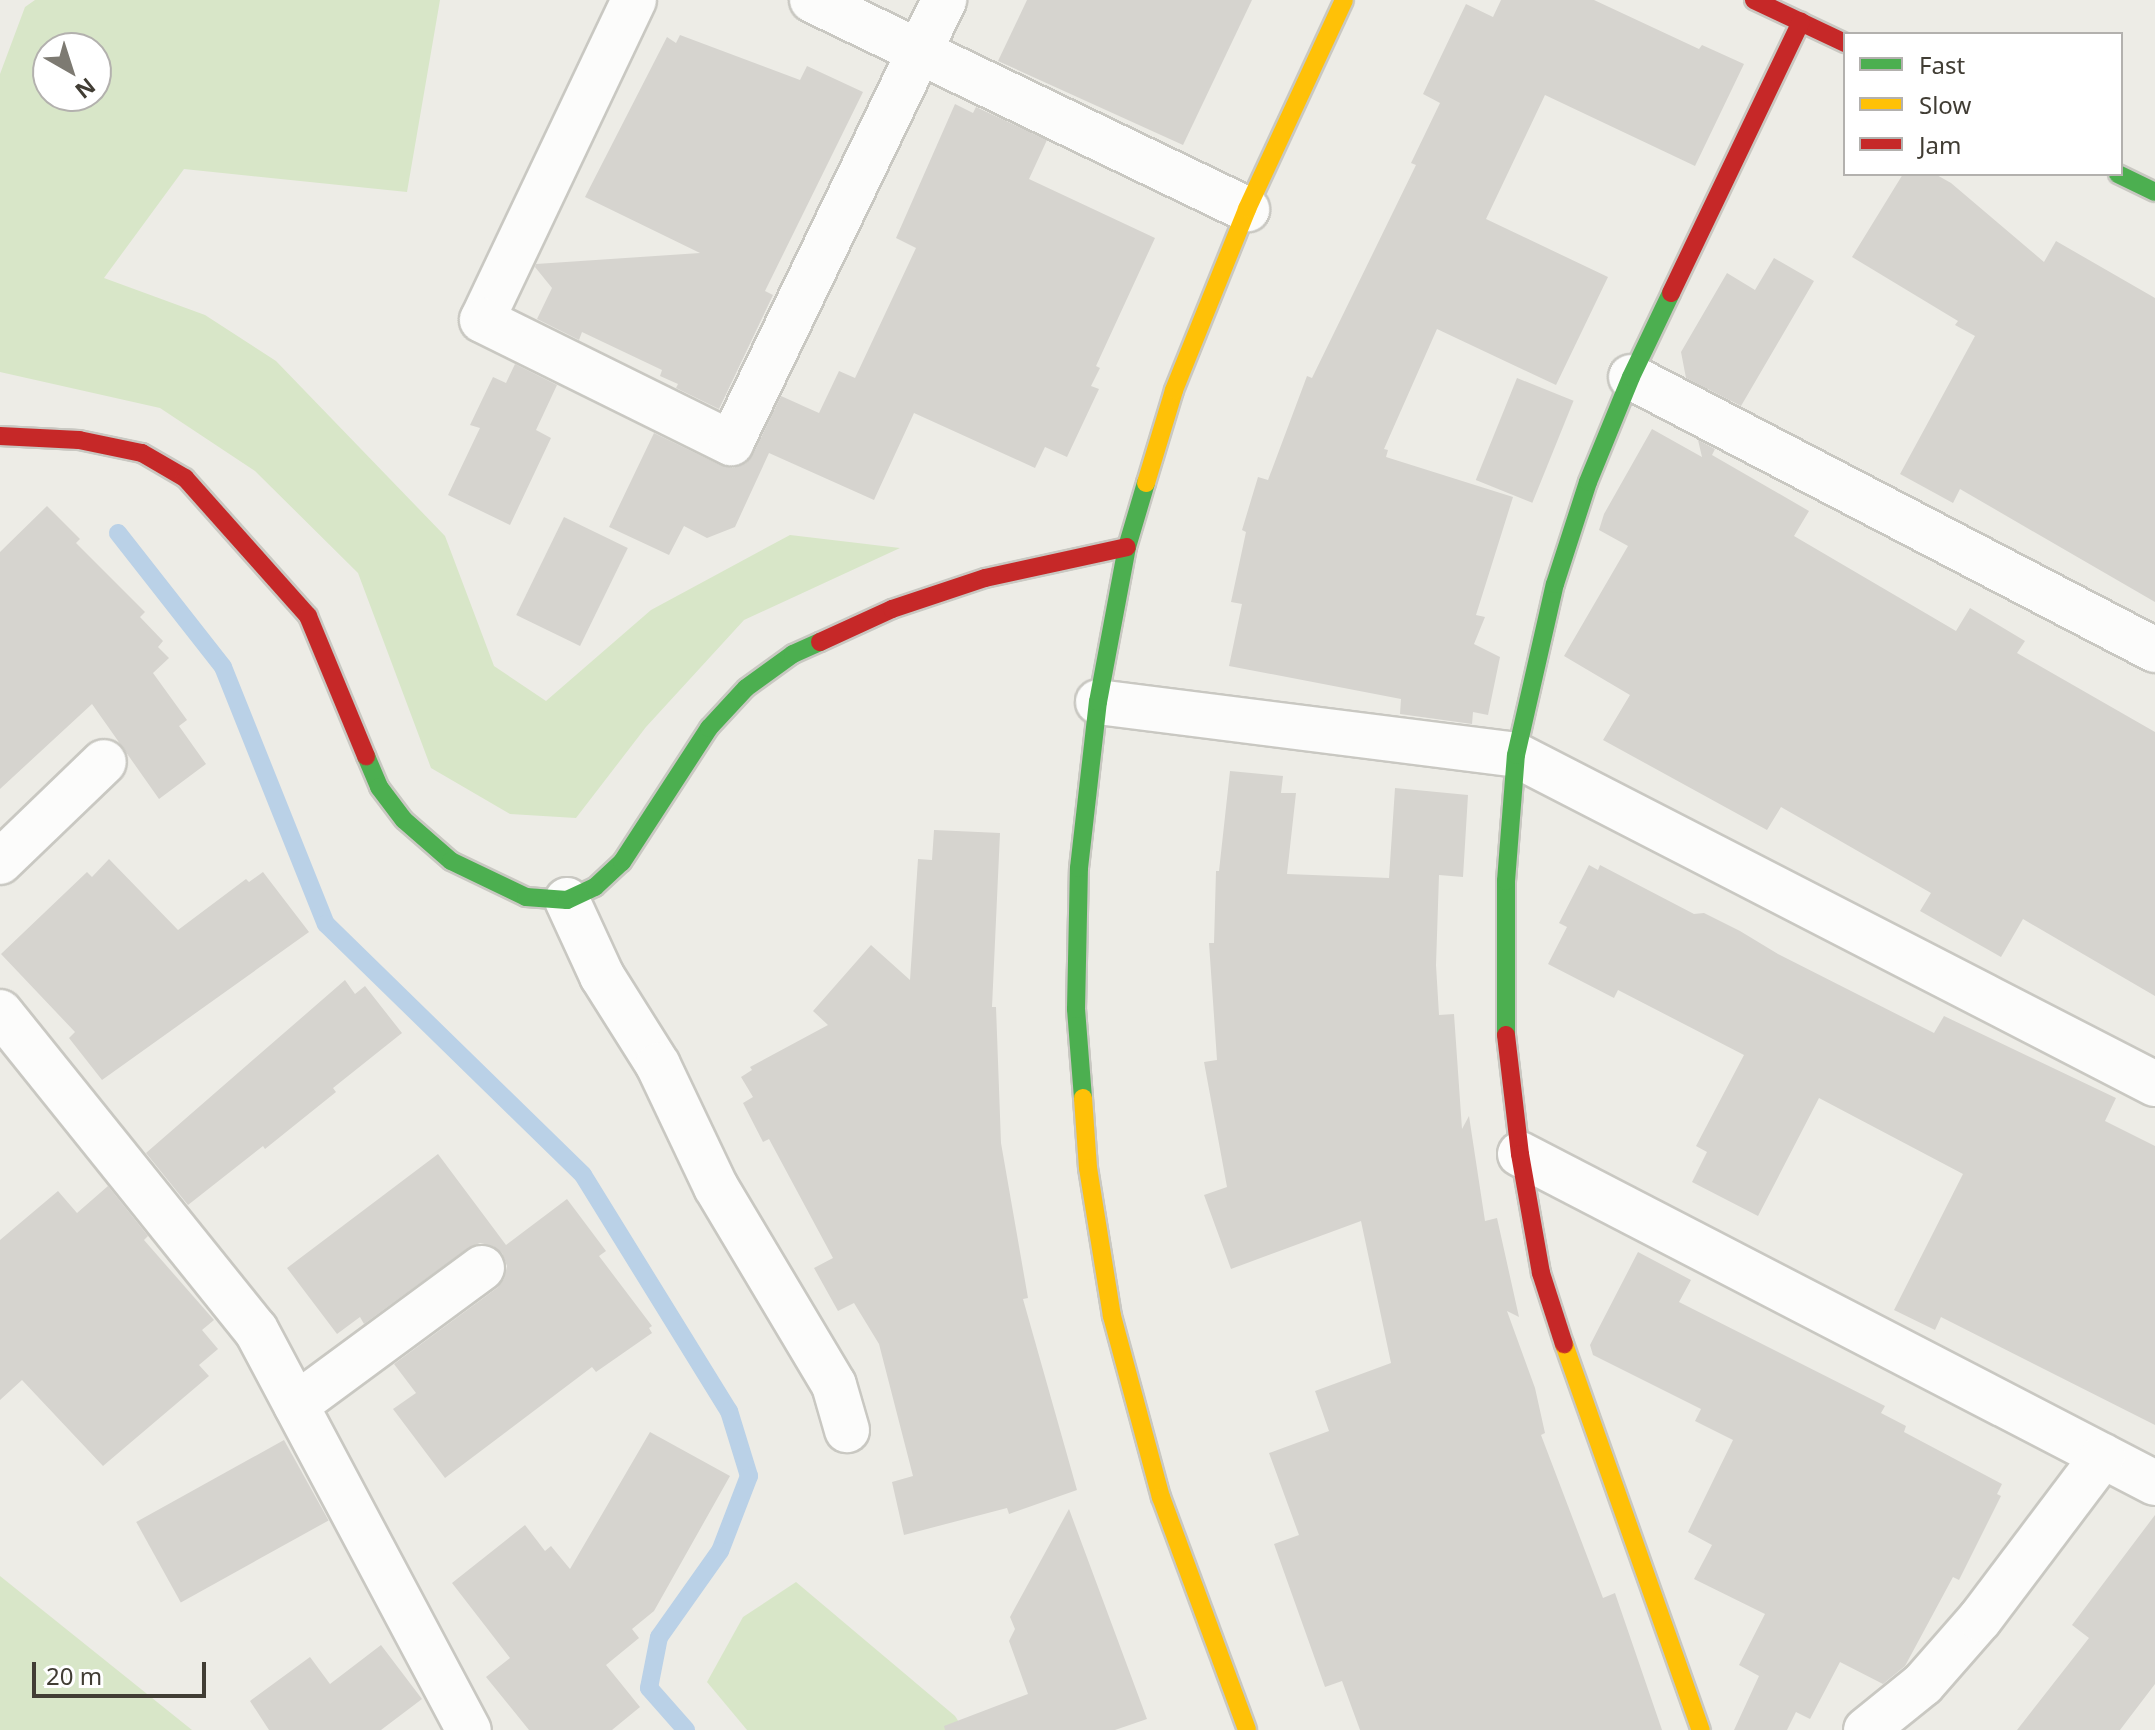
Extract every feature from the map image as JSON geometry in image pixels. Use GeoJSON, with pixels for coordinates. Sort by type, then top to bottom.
{"type":"FeatureCollection","features":[{"type":"Feature","properties":{"kind":"street"},"geometry":{"type":"LineString","coordinates":[[634,0],[482,320],[731,443],[944,0]]}},
{"type":"Feature","properties":{"kind":"street"},"geometry":{"type":"LineString","coordinates":[[812,0],[1247,209]]}},
{"type":"Feature","properties":{"kind":"street"},"geometry":{"type":"LineString","coordinates":[[1247,1730],[1161,1497],[1112,1316],[1088,1168],[1076,978],[1079,868],[1098,702],[1127,547],[1174,390],[1247,209],[1344,0]]}},
{"type":"Feature","properties":{"kind":"street"},"geometry":{"type":"LineString","coordinates":[[1754,0],[1843,42]]}},
{"type":"Feature","properties":{"kind":"street"},"geometry":{"type":"LineString","coordinates":[[1701,1730],[1579,1392],[1541,1273],[1520,1154],[1504,1016],[1506,881],[1516,755],[1555,584],[1588,482],[1631,377],[1801,22]]}},
{"type":"Feature","properties":{"kind":"street"},"geometry":{"type":"LineString","coordinates":[[2122,176],[2155,192]]}},
{"type":"Feature","properties":{"kind":"street"},"geometry":{"type":"LineString","coordinates":[[1631,377],[2155,650]]}},
{"type":"Feature","properties":{"kind":"street"},"geometry":{"type":"LineString","coordinates":[[0,436],[79,440],[142,453],[185,478],[308,616],[379,787],[404,820],[451,861],[526,897],[567,900],[595,887],[622,862],[709,728],[746,688],[793,654],[892,609],[985,578],[1127,547]]}},
{"type":"Feature","properties":{"kind":"street"},"geometry":{"type":"LineString","coordinates":[[1098,702],[1516,755],[2155,1084]]}},
{"type":"Feature","properties":{"kind":"street"},"geometry":{"type":"LineString","coordinates":[[0,862],[104,762]]}},
{"type":"Feature","properties":{"kind":"street"},"geometry":{"type":"LineString","coordinates":[[567,900],[602,976],[658,1065],[716,1187],[834,1385],[847,1430]]}},
{"type":"Feature","properties":{"kind":"street"},"geometry":{"type":"LineString","coordinates":[[6,1030],[256,1330],[469,1730]]}},
{"type":"Feature","properties":{"kind":"street"},"geometry":{"type":"LineString","coordinates":[[1520,1154],[2155,1483]]}},
{"type":"Feature","properties":{"kind":"street"},"geometry":{"type":"LineString","coordinates":[[296,1405],[482,1268]]}},
{"type":"Feature","properties":{"kind":"street"},"geometry":{"type":"LineString","coordinates":[[1866,1730],[1923,1684],[1980,1619],[2103,1456]]}},
{"type":"Feature","properties":{"kind":"green space"},"geometry":{"type":"Polygon","coordinates":[[[35,0],[440,0],[407,192],[184,169],[104,278],[205,315],[276,361],[445,536],[494,666],[546,701],[651,610],[790,535],[900,548],[744,620],[646,727],[576,818],[510,814],[431,768],[358,573],[255,471],[160,408],[0,372],[0,74],[25,7],[35,0]]]}},
{"type":"Feature","properties":{"kind":"green space"},"geometry":{"type":"Polygon","coordinates":[[[0,1576],[192,1730],[0,1730],[0,1576]]]}},
{"type":"Feature","properties":{"kind":"green space"},"geometry":{"type":"Polygon","coordinates":[[[796,1582],[955,1716],[964,1730],[747,1730],[707,1682],[743,1617],[796,1582]]]}},
{"type":"Feature","properties":{"kind":"building"},"geometry":{"type":"Polygon","coordinates":[[[1027,0],[1252,0],[1183,145],[998,61],[1027,0]]]}},
{"type":"Feature","properties":{"kind":"building"},"geometry":{"type":"Polygon","coordinates":[[[1501,0],[1594,0],[1699,49],[1702,45],[1744,64],[1695,166],[1545,95],[1486,219],[1608,277],[1556,385],[1437,329],[1384,449],[1388,450],[1386,457],[1513,497],[1476,615],[1485,617],[1474,644],[1500,657],[1488,715],[1473,712],[1472,724],[1400,714],[1401,699],[1229,666],[1242,604],[1231,602],[1246,532],[1242,530],[1258,477],[1268,480],[1307,376],[1312,378],[1416,165],[1411,163],[1440,103],[1423,94],[1466,4],[1493,17],[1501,0]]]}},
{"type":"Feature","properties":{"kind":"building"},"geometry":{"type":"Polygon","coordinates":[[[680,35],[800,80],[807,66],[863,92],[765,291],[773,295],[719,409],[676,388],[678,384],[660,376],[662,370],[582,332],[579,340],[537,319],[552,288],[535,267],[536,264],[700,253],[585,197],[667,37],[676,43],[680,35]]]}},
{"type":"Feature","properties":{"kind":"building"},"geometry":{"type":"Polygon","coordinates":[[[955,104],[973,113],[976,107],[1047,140],[1029,179],[1155,238],[1096,366],[1100,368],[1091,386],[1099,389],[1067,457],[1045,447],[1035,468],[914,413],[874,500],[769,453],[735,527],[707,538],[684,526],[669,555],[609,527],[654,433],[720,465],[733,468],[746,463],[753,454],[781,396],[819,413],[839,371],[855,378],[916,248],[896,238],[955,104]]]}},
{"type":"Feature","properties":{"kind":"building"},"geometry":{"type":"Polygon","coordinates":[[[1902,176],[1939,176],[1951,183],[2044,262],[2056,241],[2155,298],[2155,602],[1960,489],[1953,503],[1900,474],[1975,336],[1955,325],[1958,321],[1852,257],[1902,176]]]}},
{"type":"Feature","properties":{"kind":"building"},"geometry":{"type":"Polygon","coordinates":[[[1774,258],[1814,281],[1741,406],[1686,378],[1681,352],[1727,273],[1755,290],[1774,258]]]}},
{"type":"Feature","properties":{"kind":"building"},"geometry":{"type":"Polygon","coordinates":[[[515,364],[557,385],[536,430],[551,438],[510,525],[448,495],[480,428],[470,425],[493,377],[506,383],[515,364]]]}},
{"type":"Feature","properties":{"kind":"building"},"geometry":{"type":"Polygon","coordinates":[[[1517,378],[1574,401],[1532,503],[1476,480],[1517,378]]]}},
{"type":"Feature","properties":{"kind":"building"},"geometry":{"type":"Polygon","coordinates":[[[1652,429],[1702,457],[1698,440],[1715,449],[1712,455],[1809,511],[1794,536],[1956,631],[1970,608],[2025,641],[2017,653],[2155,732],[2155,996],[2023,919],[2001,957],[1920,911],[1931,893],[1781,807],[1767,830],[1603,740],[1630,695],[1564,656],[1628,546],[1599,530],[1604,514],[1652,429]]]}},
{"type":"Feature","properties":{"kind":"building"},"geometry":{"type":"Polygon","coordinates":[[[47,506],[80,539],[76,543],[145,612],[140,617],[163,641],[158,647],[169,658],[153,673],[187,720],[179,726],[206,764],[159,799],[92,704],[0,789],[0,552],[47,506]]]}},
{"type":"Feature","properties":{"kind":"building"},"geometry":{"type":"Polygon","coordinates":[[[564,517],[628,548],[580,646],[516,615],[564,517]]]}},
{"type":"Feature","properties":{"kind":"building"},"geometry":{"type":"Polygon","coordinates":[[[1230,771],[1283,776],[1281,793],[1296,793],[1287,874],[1389,878],[1395,788],[1468,795],[1463,877],[1439,875],[1436,965],[1439,1015],[1454,1014],[1462,1129],[1469,1116],[1485,1221],[1497,1218],[1519,1317],[1507,1311],[1535,1388],[1545,1433],[1541,1435],[1603,1598],[1615,1593],[1662,1730],[1360,1730],[1342,1681],[1325,1687],[1274,1544],[1299,1535],[1269,1453],[1329,1431],[1315,1391],[1391,1363],[1361,1221],[1231,1269],[1204,1195],[1227,1187],[1204,1062],[1217,1060],[1209,943],[1214,943],[1216,871],[1219,871],[1230,771]]]}},
{"type":"Feature","properties":{"kind":"building"},"geometry":{"type":"Polygon","coordinates":[[[934,830],[1000,833],[992,1007],[996,1007],[1001,1143],[1028,1298],[1023,1299],[1077,1490],[1009,1514],[1007,1508],[904,1535],[892,1482],[913,1476],[879,1344],[854,1303],[838,1311],[814,1268],[833,1258],[769,1139],[763,1142],[743,1103],[753,1097],[741,1077],[752,1070],[750,1067],[828,1025],[813,1011],[871,945],[910,980],[918,859],[932,860],[934,830]]]}},
{"type":"Feature","properties":{"kind":"building"},"geometry":{"type":"Polygon","coordinates":[[[109,859],[178,930],[246,879],[249,882],[263,872],[309,932],[102,1080],[69,1038],[75,1032],[1,954],[87,872],[92,877],[109,859]]]}},
{"type":"Feature","properties":{"kind":"building"},"geometry":{"type":"Polygon","coordinates":[[[1589,865],[1598,870],[1600,865],[1694,914],[1704,913],[1934,1033],[1944,1016],[2116,1098],[2105,1121],[2155,1146],[2155,1425],[1941,1317],[1935,1330],[1894,1310],[1963,1174],[1819,1098],[1758,1216],[1692,1182],[1707,1152],[1696,1146],[1744,1055],[1618,990],[1614,998],[1548,964],[1567,927],[1559,923],[1589,865]]]}},
{"type":"Feature","properties":{"kind":"building"},"geometry":{"type":"Polygon","coordinates":[[[345,980],[355,994],[365,986],[402,1033],[333,1088],[336,1092],[188,1205],[146,1153],[345,980]]]}},
{"type":"Feature","properties":{"kind":"building"},"geometry":{"type":"Polygon","coordinates":[[[438,1154],[506,1245],[567,1199],[606,1251],[599,1256],[652,1326],[649,1328],[652,1333],[596,1372],[592,1367],[445,1478],[393,1409],[416,1393],[394,1364],[497,1288],[504,1279],[507,1266],[502,1253],[493,1246],[480,1243],[468,1248],[364,1324],[360,1317],[337,1334],[287,1268],[438,1154]]]}},
{"type":"Feature","properties":{"kind":"building"},"geometry":{"type":"Polygon","coordinates":[[[108,1186],[148,1236],[144,1240],[214,1320],[202,1330],[218,1349],[199,1365],[209,1376],[103,1466],[22,1380],[0,1400],[0,1240],[58,1191],[77,1213],[108,1186]]]}},
{"type":"Feature","properties":{"kind":"building"},"geometry":{"type":"Polygon","coordinates":[[[1638,1252],[1691,1280],[1679,1302],[1885,1406],[1881,1413],[1906,1426],[1904,1432],[2002,1484],[1997,1494],[2001,1496],[1959,1580],[1953,1577],[1905,1666],[1883,1684],[1840,1662],[1810,1719],[1796,1712],[1787,1730],[1734,1730],[1759,1676],[1739,1665],[1765,1614],[1694,1579],[1712,1545],[1688,1532],[1733,1440],[1695,1421],[1701,1409],[1593,1355],[1590,1345],[1638,1252]]]}},
{"type":"Feature","properties":{"kind":"building"},"geometry":{"type":"Polygon","coordinates":[[[650,1432],[730,1476],[654,1611],[632,1629],[639,1638],[606,1665],[640,1707],[612,1730],[529,1730],[486,1677],[510,1658],[452,1583],[525,1525],[545,1551],[551,1546],[570,1569],[650,1432]]]}},
{"type":"Feature","properties":{"kind":"building"},"geometry":{"type":"Polygon","coordinates":[[[284,1440],[329,1520],[181,1602],[136,1522],[284,1440]]]}},
{"type":"Feature","properties":{"kind":"building"},"geometry":{"type":"Polygon","coordinates":[[[1069,1509],[1147,1719],[1115,1730],[945,1730],[944,1726],[1028,1694],[1009,1641],[1015,1629],[1010,1617],[1069,1509]]]}},
{"type":"Feature","properties":{"kind":"building"},"geometry":{"type":"Polygon","coordinates":[[[2155,1515],[2155,1684],[2120,1730],[2017,1730],[2089,1638],[2072,1625],[2155,1515]]]}},
{"type":"Feature","properties":{"kind":"building"},"geometry":{"type":"Polygon","coordinates":[[[381,1645],[422,1699],[381,1730],[269,1730],[250,1701],[310,1657],[330,1684],[381,1645]]]}},
{"type":"Feature","properties":{"kind":"waterway"},"geometry":{"type":"LineString","coordinates":[[118,533],[223,667],[326,924],[583,1175],[729,1411],[749,1476],[720,1551],[659,1637],[649,1688],[686,1730]]}},
{"type":"Feature","properties":{"kind":"traffic: fast"},"geometry":{"type":"LineString","coordinates":[[2122,176],[2155,192]]}},
{"type":"Feature","properties":{"kind":"traffic: fast"},"geometry":{"type":"LineString","coordinates":[[1506,1035],[1506,881],[1516,755],[1555,584],[1588,482],[1631,377],[1671,293]]}},
{"type":"Feature","properties":{"kind":"traffic: fast"},"geometry":{"type":"LineString","coordinates":[[1083,1098],[1076,1009],[1079,868],[1098,702],[1127,547],[1146,483]]}},
{"type":"Feature","properties":{"kind":"traffic: fast"},"geometry":{"type":"LineString","coordinates":[[366,756],[379,787],[404,820],[451,861],[526,897],[567,900],[595,887],[622,862],[709,728],[746,688],[793,654],[820,642]]}},
{"type":"Feature","properties":{"kind":"traffic: slow"},"geometry":{"type":"LineString","coordinates":[[1146,483],[1174,390],[1247,209],[1344,0]]}},
{"type":"Feature","properties":{"kind":"traffic: slow"},"geometry":{"type":"LineString","coordinates":[[1083,1098],[1088,1168],[1112,1316],[1161,1497],[1247,1730]]}},
{"type":"Feature","properties":{"kind":"traffic: slow"},"geometry":{"type":"LineString","coordinates":[[1564,1344],[1701,1730]]}},
{"type":"Feature","properties":{"kind":"traffic: jam"},"geometry":{"type":"LineString","coordinates":[[1754,0],[1843,42]]}},
{"type":"Feature","properties":{"kind":"traffic: jam"},"geometry":{"type":"LineString","coordinates":[[1671,293],[1801,22]]}},
{"type":"Feature","properties":{"kind":"traffic: jam"},"geometry":{"type":"LineString","coordinates":[[0,436],[79,440],[142,453],[185,478],[308,616],[366,756]]}},
{"type":"Feature","properties":{"kind":"traffic: jam"},"geometry":{"type":"LineString","coordinates":[[820,642],[892,609],[985,578],[1127,547]]}},
{"type":"Feature","properties":{"kind":"traffic: jam"},"geometry":{"type":"LineString","coordinates":[[1506,1035],[1520,1154],[1541,1273],[1564,1344]]}}]}
